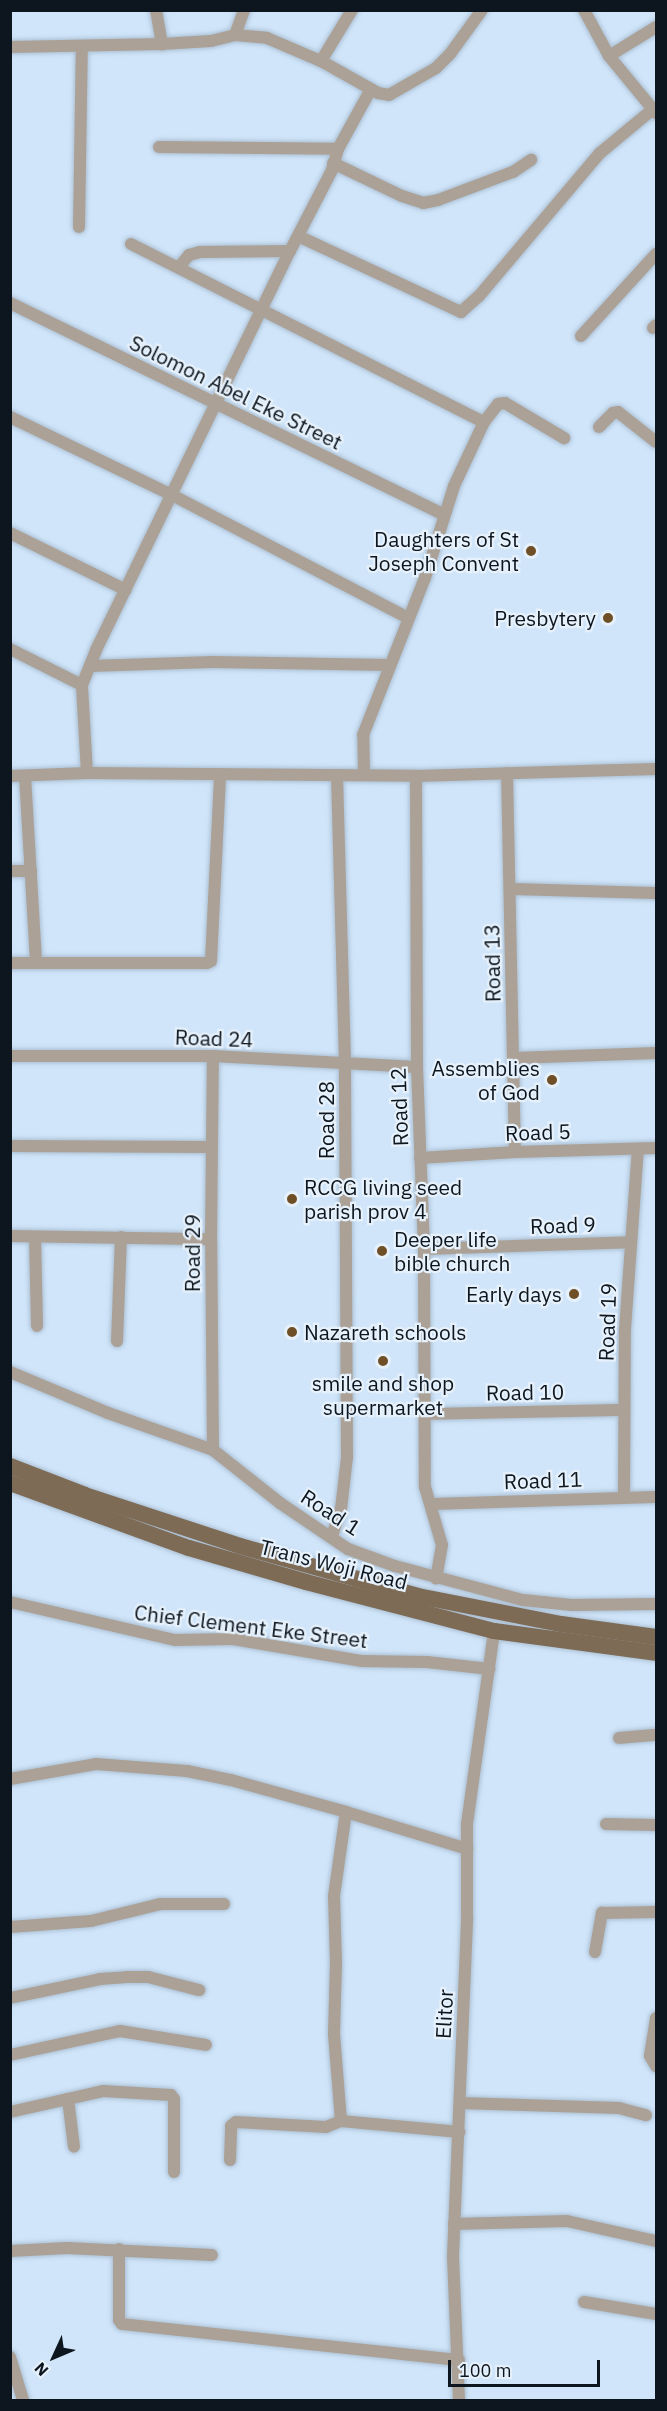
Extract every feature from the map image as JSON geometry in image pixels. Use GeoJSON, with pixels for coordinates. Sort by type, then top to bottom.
{"type":"FeatureCollection","features":[{"type":"Feature","properties":{"kind":"main road","name":"Trans Woji Road"},"geometry":{"type":"LineString","coordinates":[[10,1466],[85,1495],[240,1546],[418,1596],[561,1624],[657,1637]]}},
{"type":"Feature","properties":{"kind":"main road","name":"Trans Woji Road"},"geometry":{"type":"LineString","coordinates":[[10,1483],[189,1548],[494,1631],[657,1653]]}},
{"type":"Feature","properties":{"kind":"street"},"geometry":{"type":"LineString","coordinates":[[156,10],[162,44]]}},
{"type":"Feature","properties":{"kind":"street"},"geometry":{"type":"LineString","coordinates":[[235,35],[244,10]]}},
{"type":"Feature","properties":{"kind":"street"},"geometry":{"type":"LineString","coordinates":[[321,61],[352,10]]}},
{"type":"Feature","properties":{"kind":"street"},"geometry":{"type":"LineString","coordinates":[[10,47],[162,44],[211,40],[235,35],[267,38],[321,61],[389,95],[436,68],[458,45],[482,10]]}},
{"type":"Feature","properties":{"kind":"street"},"geometry":{"type":"LineString","coordinates":[[298,236],[461,312],[479,297],[600,153],[655,111],[609,56],[584,10]]}},
{"type":"Feature","properties":{"kind":"street"},"geometry":{"type":"LineString","coordinates":[[609,56],[657,27]]}},
{"type":"Feature","properties":{"kind":"street"},"geometry":{"type":"LineString","coordinates":[[79,227],[82,46]]}},
{"type":"Feature","properties":{"kind":"street"},"geometry":{"type":"LineString","coordinates":[[87,773],[82,685],[290,251],[333,170],[338,149],[371,88]]}},
{"type":"Feature","properties":{"kind":"street"},"geometry":{"type":"LineString","coordinates":[[159,147],[338,149]]}},
{"type":"Feature","properties":{"kind":"street"},"geometry":{"type":"LineString","coordinates":[[333,163],[402,196],[423,203],[513,172],[531,160]]}},
{"type":"Feature","properties":{"kind":"street"},"geometry":{"type":"LineString","coordinates":[[131,243],[484,422]]}},
{"type":"Feature","properties":{"kind":"street"},"geometry":{"type":"LineString","coordinates":[[178,267],[189,255],[200,252],[290,251]]}},
{"type":"Feature","properties":{"kind":"street"},"geometry":{"type":"LineString","coordinates":[[581,336],[657,254]]}},
{"type":"Feature","properties":{"kind":"street","name":"Solomon Abel Eke Street"},"geometry":{"type":"LineString","coordinates":[[10,303],[444,515]]}},
{"type":"Feature","properties":{"kind":"street"},"geometry":{"type":"LineString","coordinates":[[364,774],[363,735],[425,578],[444,515],[484,422],[503,402],[564,438]]}},
{"type":"Feature","properties":{"kind":"street"},"geometry":{"type":"LineString","coordinates":[[599,427],[612,413],[618,412],[657,442]]}},
{"type":"Feature","properties":{"kind":"street"},"geometry":{"type":"LineString","coordinates":[[10,417],[172,495],[408,618]]}},
{"type":"Feature","properties":{"kind":"street"},"geometry":{"type":"LineString","coordinates":[[10,533],[126,590]]}},
{"type":"Feature","properties":{"kind":"street"},"geometry":{"type":"LineString","coordinates":[[10,649],[82,685]]}},
{"type":"Feature","properties":{"kind":"street"},"geometry":{"type":"LineString","coordinates":[[90,666],[213,662],[390,665]]}},
{"type":"Feature","properties":{"kind":"street"},"geometry":{"type":"LineString","coordinates":[[10,776],[87,773],[416,776],[657,769]]}},
{"type":"Feature","properties":{"kind":"street","name":"Road 13"},"geometry":{"type":"LineString","coordinates":[[507,773],[515,1152]]}},
{"type":"Feature","properties":{"kind":"street"},"geometry":{"type":"LineString","coordinates":[[10,963],[207,963],[211,961],[220,775]]}},
{"type":"Feature","properties":{"kind":"street","name":"Road 28"},"geometry":{"type":"LineString","coordinates":[[332,1536],[341,1509],[347,1456],[345,1062],[337,775]]}},
{"type":"Feature","properties":{"kind":"street"},"geometry":{"type":"LineString","coordinates":[[26,776],[36,962]]}},
{"type":"Feature","properties":{"kind":"street","name":"Road 12"},"geometry":{"type":"LineString","coordinates":[[416,776],[417,1067],[424,1249],[425,1487],[442,1545],[436,1578]]}},
{"type":"Feature","properties":{"kind":"street"},"geometry":{"type":"LineString","coordinates":[[10,871],[31,871]]}},
{"type":"Feature","properties":{"kind":"street"},"geometry":{"type":"LineString","coordinates":[[510,889],[657,893]]}},
{"type":"Feature","properties":{"kind":"street"},"geometry":{"type":"LineString","coordinates":[[513,1058],[657,1053]]}},
{"type":"Feature","properties":{"kind":"street","name":"Road 24"},"geometry":{"type":"LineString","coordinates":[[10,1056],[213,1056],[417,1067]]}},
{"type":"Feature","properties":{"kind":"street","name":"Road 29"},"geometry":{"type":"LineString","coordinates":[[213,1056],[211,1239],[213,1450]]}},
{"type":"Feature","properties":{"kind":"street"},"geometry":{"type":"LineString","coordinates":[[10,1146],[213,1147]]}},
{"type":"Feature","properties":{"kind":"street","name":"Road 5"},"geometry":{"type":"LineString","coordinates":[[420,1158],[515,1152],[657,1148]]}},
{"type":"Feature","properties":{"kind":"street","name":"Road 19"},"geometry":{"type":"LineString","coordinates":[[624,1497],[625,1329],[638,1149]]}},
{"type":"Feature","properties":{"kind":"street"},"geometry":{"type":"LineString","coordinates":[[10,1236],[211,1239]]}},
{"type":"Feature","properties":{"kind":"street"},"geometry":{"type":"LineString","coordinates":[[35,1237],[37,1326]]}},
{"type":"Feature","properties":{"kind":"street"},"geometry":{"type":"LineString","coordinates":[[117,1341],[121,1237]]}},
{"type":"Feature","properties":{"kind":"street","name":"Road 9"},"geometry":{"type":"LineString","coordinates":[[424,1249],[631,1242]]}},
{"type":"Feature","properties":{"kind":"street","name":"Road 1"},"geometry":{"type":"LineString","coordinates":[[10,1372],[108,1413],[213,1450],[280,1503],[332,1536],[348,1549],[395,1566],[523,1600],[572,1605],[657,1604]]}},
{"type":"Feature","properties":{"kind":"street","name":"Road 10"},"geometry":{"type":"LineString","coordinates":[[426,1414],[624,1410]]}},
{"type":"Feature","properties":{"kind":"street","name":"Road 11"},"geometry":{"type":"LineString","coordinates":[[431,1504],[657,1497]]}},
{"type":"Feature","properties":{"kind":"street","name":"Chief Clement Eke Street"},"geometry":{"type":"LineString","coordinates":[[10,1602],[175,1640],[233,1639],[362,1661],[427,1662],[490,1669]]}},
{"type":"Feature","properties":{"kind":"street","name":"Elitor"},"geometry":{"type":"LineString","coordinates":[[459,2400],[454,2224],[469,1800],[494,1631]]}},
{"type":"Feature","properties":{"kind":"street"},"geometry":{"type":"LineString","coordinates":[[619,1738],[657,1735]]}},
{"type":"Feature","properties":{"kind":"street"},"geometry":{"type":"LineString","coordinates":[[10,1779],[96,1764],[155,1767],[231,1780],[468,1849]]}},
{"type":"Feature","properties":{"kind":"street"},"geometry":{"type":"LineString","coordinates":[[341,2121],[334,2034],[336,1963],[334,1896],[346,1812]]}},
{"type":"Feature","properties":{"kind":"street"},"geometry":{"type":"LineString","coordinates":[[606,1824],[657,1825]]}},
{"type":"Feature","properties":{"kind":"street"},"geometry":{"type":"LineString","coordinates":[[10,1927],[91,1921],[161,1905],[224,1904]]}},
{"type":"Feature","properties":{"kind":"street"},"geometry":{"type":"LineString","coordinates":[[595,1952],[602,1913],[657,1912]]}},
{"type":"Feature","properties":{"kind":"street"},"geometry":{"type":"LineString","coordinates":[[10,1998],[89,1981],[127,1977],[148,1977],[199,1990]]}},
{"type":"Feature","properties":{"kind":"street"},"geometry":{"type":"LineString","coordinates":[[657,2018],[650,2056],[652,2063],[657,2066]]}},
{"type":"Feature","properties":{"kind":"street"},"geometry":{"type":"LineString","coordinates":[[10,2055],[120,2031],[206,2045]]}},
{"type":"Feature","properties":{"kind":"street"},"geometry":{"type":"LineString","coordinates":[[10,2112],[113,2091],[171,2095],[174,2099],[174,2172]]}},
{"type":"Feature","properties":{"kind":"street"},"geometry":{"type":"LineString","coordinates":[[68,2099],[74,2147]]}},
{"type":"Feature","properties":{"kind":"street"},"geometry":{"type":"LineString","coordinates":[[460,2103],[619,2108],[646,2115]]}},
{"type":"Feature","properties":{"kind":"street"},"geometry":{"type":"LineString","coordinates":[[230,2160],[231,2126],[236,2122],[326,2127],[341,2121],[459,2132]]}},
{"type":"Feature","properties":{"kind":"street"},"geometry":{"type":"LineString","coordinates":[[454,2224],[567,2221],[657,2241]]}},
{"type":"Feature","properties":{"kind":"street"},"geometry":{"type":"LineString","coordinates":[[119,2249],[119,2320],[122,2324],[459,2360]]}},
{"type":"Feature","properties":{"kind":"street"},"geometry":{"type":"LineString","coordinates":[[10,2250],[119,2249],[212,2255]]}},
{"type":"Feature","properties":{"kind":"street"},"geometry":{"type":"LineString","coordinates":[[584,2301],[657,2314]]}},
{"type":"Feature","properties":{"kind":"street"},"geometry":{"type":"LineString","coordinates":[[10,2356],[23,2400]]}},
{"type":"Feature","properties":{"kind":"place","name":"Daughters of St Joseph Convent"},"geometry":{"type":"Point","coordinates":[531,551]}},
{"type":"Feature","properties":{"kind":"place","name":"Presbytery"},"geometry":{"type":"Point","coordinates":[608,618]}},
{"type":"Feature","properties":{"kind":"place","name":"Assemblies of God"},"geometry":{"type":"Point","coordinates":[552,1080]}},
{"type":"Feature","properties":{"kind":"place","name":"RCCG living seed parish prov 4"},"geometry":{"type":"Point","coordinates":[292,1199]}},
{"type":"Feature","properties":{"kind":"place","name":"Deeper life bible church"},"geometry":{"type":"Point","coordinates":[382,1251]}},
{"type":"Feature","properties":{"kind":"place","name":"Early days"},"geometry":{"type":"Point","coordinates":[574,1294]}},
{"type":"Feature","properties":{"kind":"place","name":"Nazareth schools"},"geometry":{"type":"Point","coordinates":[292,1332]}},
{"type":"Feature","properties":{"kind":"place","name":"smile and shop supermarket"},"geometry":{"type":"Point","coordinates":[383,1361]}}]}
